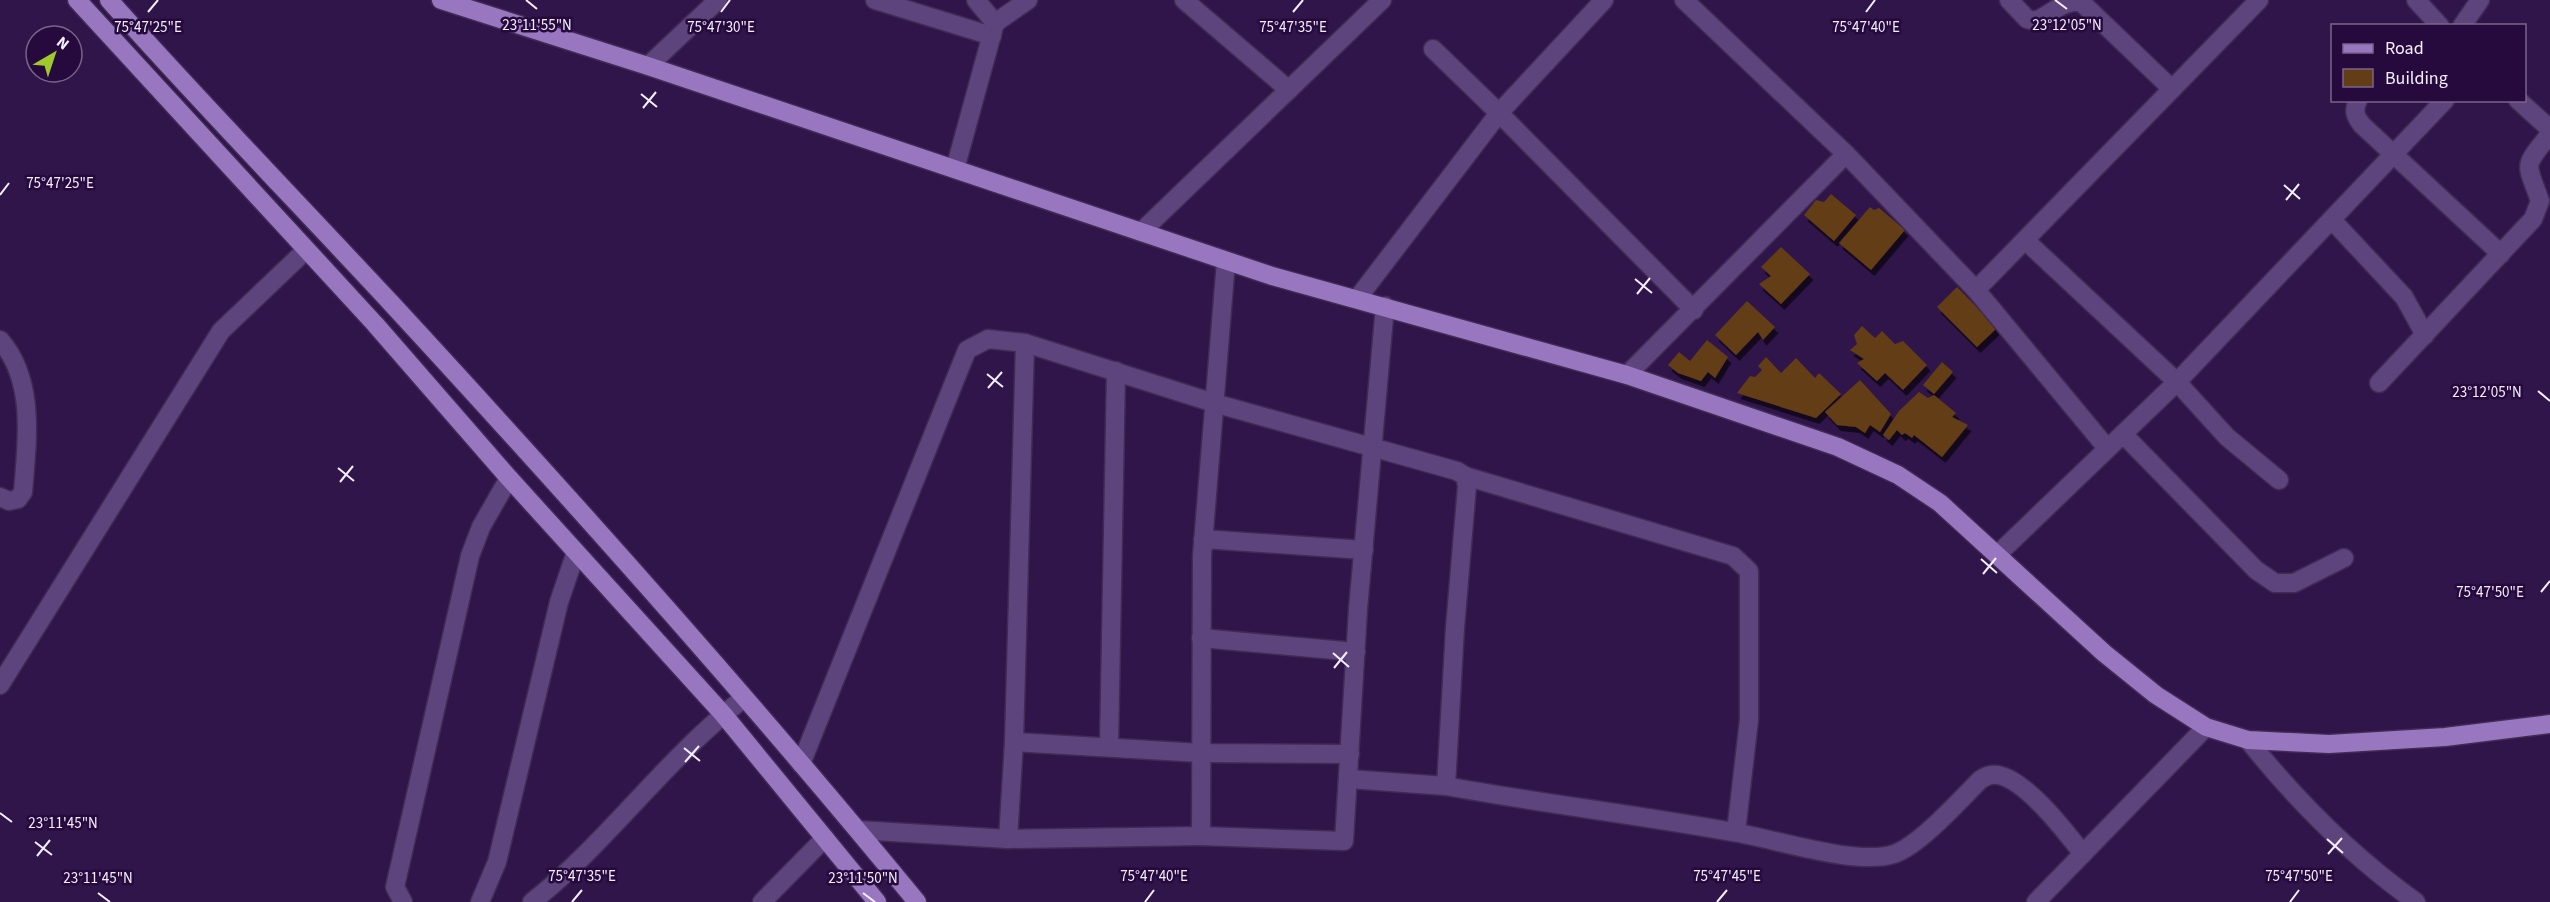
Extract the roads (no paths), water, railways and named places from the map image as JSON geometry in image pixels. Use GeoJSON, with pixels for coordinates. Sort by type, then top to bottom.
{"type":"FeatureCollection","features":[{"type":"Feature","properties":{"kind":"main road"},"geometry":{"type":"LineString","coordinates":[[77,0],[382,332],[723,714],[877,902]]}},
{"type":"Feature","properties":{"kind":"main road"},"geometry":{"type":"LineString","coordinates":[[109,0],[533,458],[744,698],[917,902]]}},
{"type":"Feature","properties":{"kind":"main road"},"geometry":{"type":"LineString","coordinates":[[441,0],[648,66],[1226,261],[1627,375],[1838,447],[1898,475],[1940,503],[2104,653],[2156,695],[2206,727],[2248,740],[2329,744],[2445,736],[2550,724]]}},
{"type":"Feature","properties":{"kind":"main road"},"geometry":{"type":"LineString","coordinates":[[382,332],[401,314]]}},
{"type":"Feature","properties":{"kind":"street"},"geometry":{"type":"LineString","coordinates":[[648,66],[718,0]]}},
{"type":"Feature","properties":{"kind":"street"},"geometry":{"type":"LineString","coordinates":[[875,0],[994,30]]}},
{"type":"Feature","properties":{"kind":"street"},"geometry":{"type":"LineString","coordinates":[[976,0],[994,30]]}},
{"type":"Feature","properties":{"kind":"street"},"geometry":{"type":"LineString","coordinates":[[955,169],[994,30],[1028,0]]}},
{"type":"Feature","properties":{"kind":"street"},"geometry":{"type":"LineString","coordinates":[[1141,232],[1382,0]]}},
{"type":"Feature","properties":{"kind":"street"},"geometry":{"type":"LineString","coordinates":[[1357,299],[1499,113],[1604,0]]}},
{"type":"Feature","properties":{"kind":"street"},"geometry":{"type":"LineString","coordinates":[[1684,0],[1846,154],[1976,290],[2107,448]]}},
{"type":"Feature","properties":{"kind":"street"},"geometry":{"type":"LineString","coordinates":[[2009,0],[2027,19],[2035,21],[2065,2],[2074,0],[2081,2],[2172,89]]}},
{"type":"Feature","properties":{"kind":"street"},"geometry":{"type":"LineString","coordinates":[[1976,290],[2259,0]]}},
{"type":"Feature","properties":{"kind":"street"},"geometry":{"type":"LineString","coordinates":[[2415,0],[2433,23]]}},
{"type":"Feature","properties":{"kind":"street"},"geometry":{"type":"LineString","coordinates":[[2463,24],[2480,0]]}},
{"type":"Feature","properties":{"kind":"street"},"geometry":{"type":"LineString","coordinates":[[1194,3],[1289,90]]}},
{"type":"Feature","properties":{"kind":"street"},"geometry":{"type":"LineString","coordinates":[[1433,49],[1694,310]]}},
{"type":"Feature","properties":{"kind":"street"},"geometry":{"type":"LineString","coordinates":[[2357,102],[2355,116],[2393,155],[2501,254]]}},
{"type":"Feature","properties":{"kind":"street"},"geometry":{"type":"LineString","coordinates":[[1998,554],[2177,382],[2443,102]]}},
{"type":"Feature","properties":{"kind":"street"},"geometry":{"type":"LineString","coordinates":[[2520,102],[2550,129]]}},
{"type":"Feature","properties":{"kind":"street"},"geometry":{"type":"LineString","coordinates":[[2379,383],[2533,219],[2540,201],[2528,168],[2532,158],[2550,134]]}},
{"type":"Feature","properties":{"kind":"street"},"geometry":{"type":"LineString","coordinates":[[1627,375],[1694,310],[1846,154]]}},
{"type":"Feature","properties":{"kind":"street"},"geometry":{"type":"LineString","coordinates":[[2332,220],[2404,297],[2425,334]]}},
{"type":"Feature","properties":{"kind":"street"},"geometry":{"type":"LineString","coordinates":[[2026,241],[2177,382],[2227,437],[2279,480]]}},
{"type":"Feature","properties":{"kind":"street"},"geometry":{"type":"LineString","coordinates":[[0,685],[221,331],[306,250]]}},
{"type":"Feature","properties":{"kind":"street"},"geometry":{"type":"LineString","coordinates":[[1201,836],[1203,538],[1226,261]]}},
{"type":"Feature","properties":{"kind":"street"},"geometry":{"type":"LineString","coordinates":[[858,830],[1008,839],[1201,836],[1344,841],[1371,448],[1384,306]]}},
{"type":"Feature","properties":{"kind":"street"},"geometry":{"type":"LineString","coordinates":[[801,764],[967,350],[988,339],[1025,343],[1214,403],[1457,471],[1465,476],[1733,556],[1749,571],[1749,720],[1736,832]]}},
{"type":"Feature","properties":{"kind":"street"},"geometry":{"type":"LineString","coordinates":[[0,340],[7,349],[22,382],[28,433],[23,492],[18,499],[9,501],[0,497]]}},
{"type":"Feature","properties":{"kind":"street"},"geometry":{"type":"LineString","coordinates":[[1008,839],[1014,742],[1025,343]]}},
{"type":"Feature","properties":{"kind":"street"},"geometry":{"type":"LineString","coordinates":[[1108,746],[1116,371]]}},
{"type":"Feature","properties":{"kind":"street"},"geometry":{"type":"LineString","coordinates":[[2123,434],[2256,570],[2275,583],[2294,583],[2344,558]]}},
{"type":"Feature","properties":{"kind":"street"},"geometry":{"type":"LineString","coordinates":[[1446,786],[1455,628],[1467,486],[1465,476]]}},
{"type":"Feature","properties":{"kind":"street"},"geometry":{"type":"LineString","coordinates":[[403,902],[394,886],[463,582],[481,527],[510,478]]}},
{"type":"Feature","properties":{"kind":"street"},"geometry":{"type":"LineString","coordinates":[[1203,538],[1364,550]]}},
{"type":"Feature","properties":{"kind":"street"},"geometry":{"type":"LineString","coordinates":[[480,902],[497,862],[559,602],[576,552]]}},
{"type":"Feature","properties":{"kind":"street"},"geometry":{"type":"LineString","coordinates":[[1201,638],[1356,652]]}},
{"type":"Feature","properties":{"kind":"street"},"geometry":{"type":"LineString","coordinates":[[532,902],[563,877],[651,784],[723,714],[744,698]]}},
{"type":"Feature","properties":{"kind":"street"},"geometry":{"type":"LineString","coordinates":[[2036,902],[2206,727]]}},
{"type":"Feature","properties":{"kind":"street"},"geometry":{"type":"LineString","coordinates":[[2248,740],[2282,782],[2328,826],[2416,902]]}},
{"type":"Feature","properties":{"kind":"street"},"geometry":{"type":"LineString","coordinates":[[1014,742],[1201,753],[1350,754]]}},
{"type":"Feature","properties":{"kind":"street"},"geometry":{"type":"LineString","coordinates":[[1349,779],[1446,786],[1529,802],[1736,832],[1867,857],[1895,854],[1919,838],[1980,780],[1990,775],[2000,775],[2014,782],[2040,803],[2083,854]]}},
{"type":"Feature","properties":{"kind":"street"},"geometry":{"type":"LineString","coordinates":[[762,902],[825,838]]}}]}
